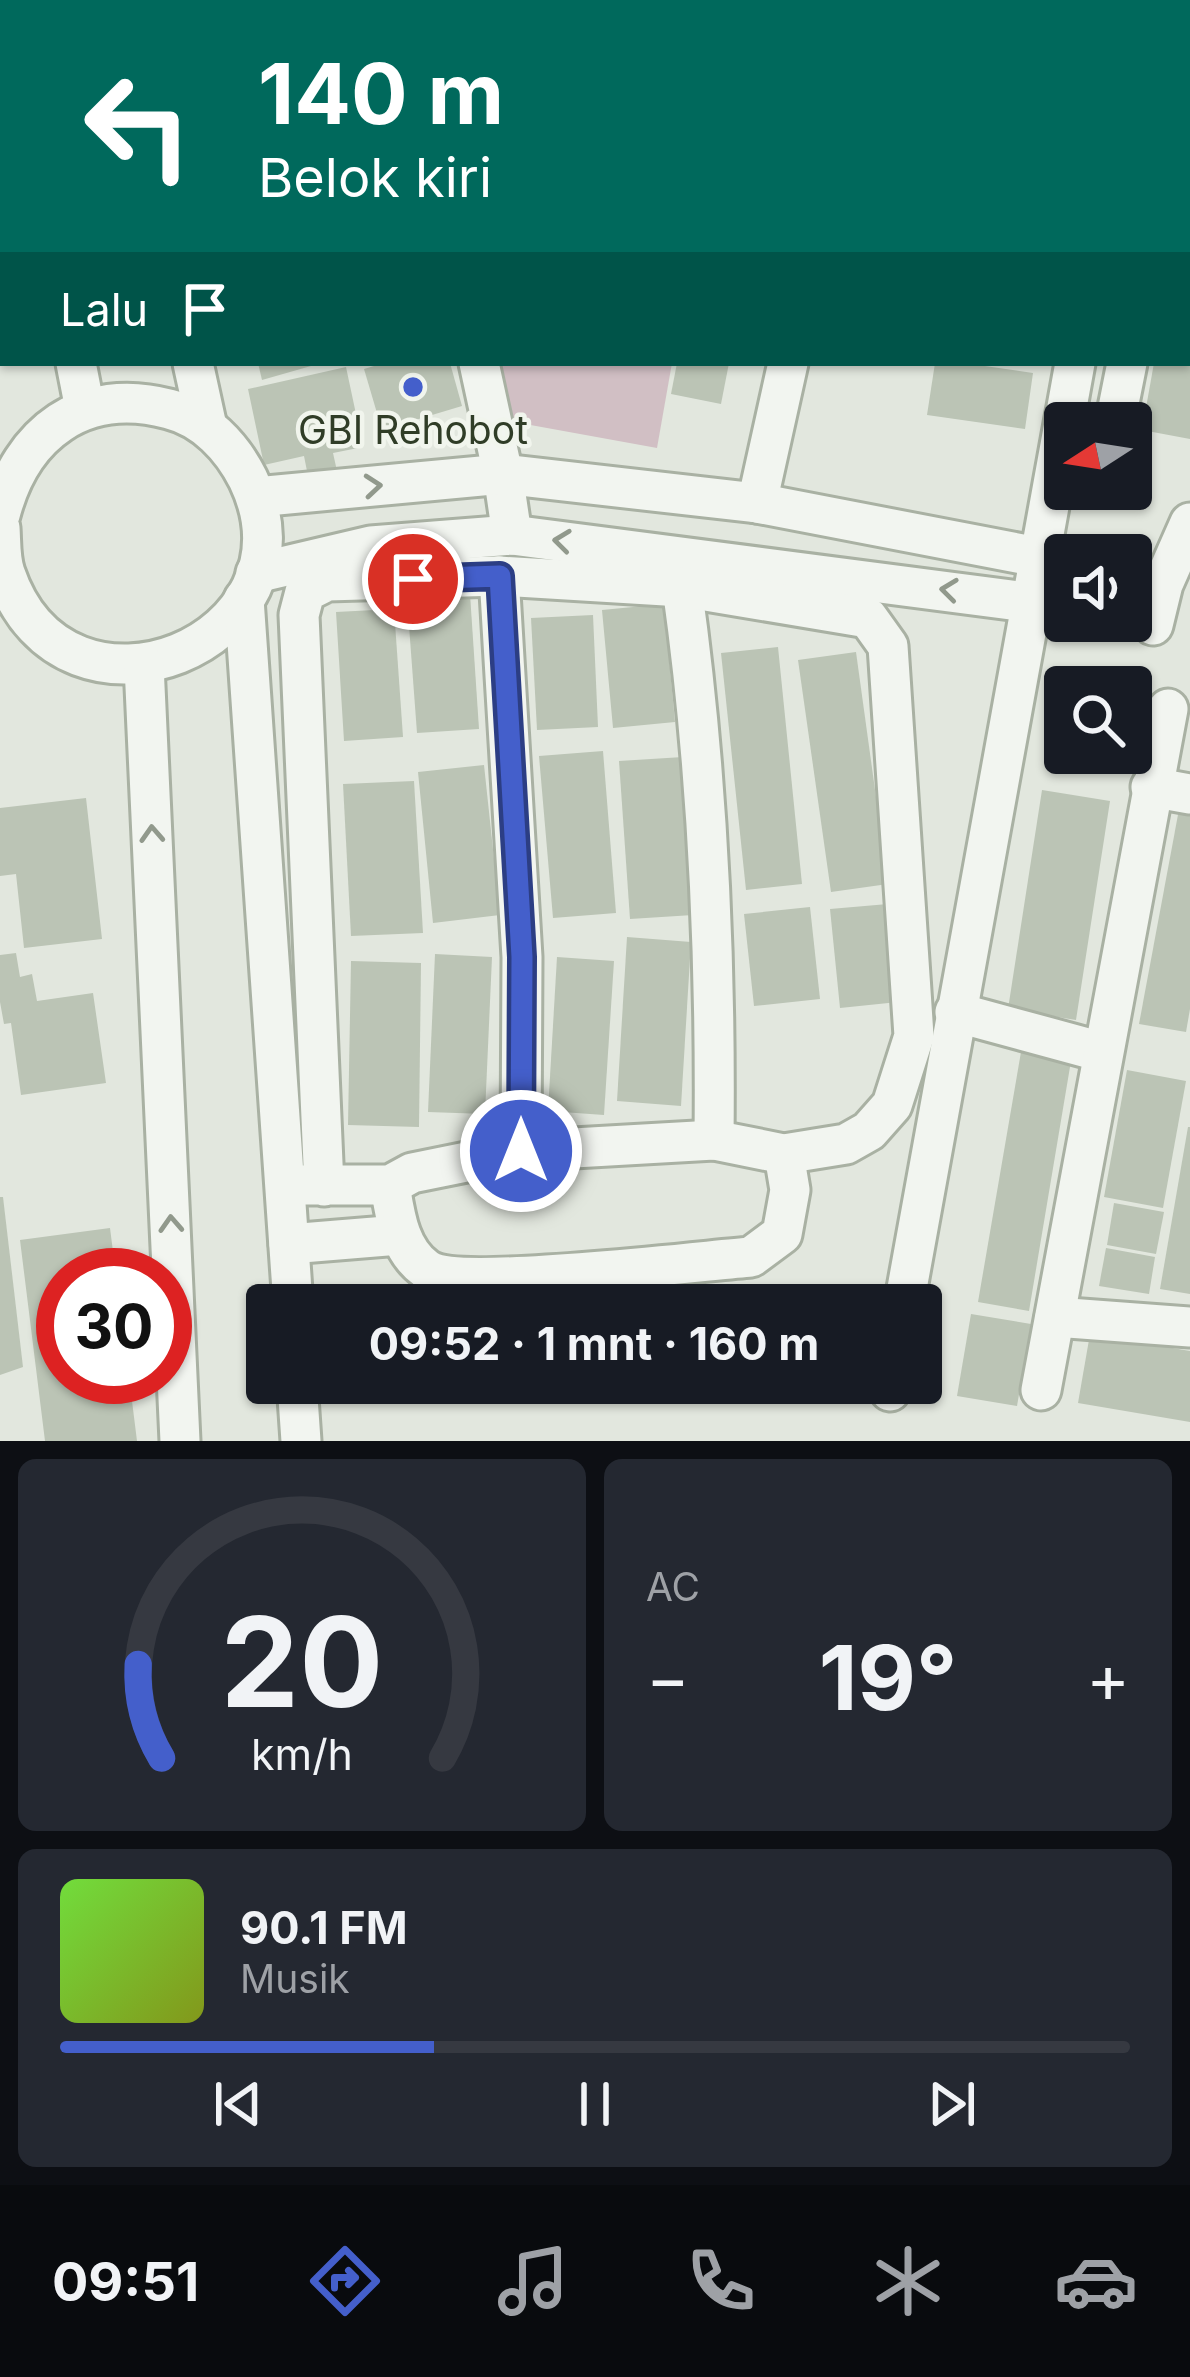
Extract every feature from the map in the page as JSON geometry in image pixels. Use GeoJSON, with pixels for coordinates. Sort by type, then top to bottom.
{"type":"FeatureCollection","features":[{"type":"Feature","properties":{"kind":"street"},"geometry":{"type":"LineString","coordinates":[[77,366],[85,410]]}},
{"type":"Feature","properties":{"kind":"street"},"geometry":{"type":"LineString","coordinates":[[194,366],[207,427]]}},
{"type":"Feature","properties":{"kind":"street"},"geometry":{"type":"LineString","coordinates":[[480,366],[512,535]]}},
{"type":"Feature","properties":{"kind":"street"},"geometry":{"type":"LineString","coordinates":[[758,503],[787,366]]}},
{"type":"Feature","properties":{"kind":"street"},"geometry":{"type":"LineString","coordinates":[[1055,534],[1075,366]]}},
{"type":"Feature","properties":{"kind":"street"},"geometry":{"type":"LineString","coordinates":[[1119,402],[1126,366]]}},
{"type":"Feature","properties":{"kind":"street"},"geometry":{"type":"LineString","coordinates":[[0,515],[8,483],[27,452],[52,426],[116,402],[179,411],[207,427],[237,458],[256,496],[262,535],[250,586],[247,672],[305,1186]]}},
{"type":"Feature","properties":{"kind":"street"},"geometry":{"type":"LineString","coordinates":[[256,496],[503,474],[758,503],[1044,558]]}},
{"type":"Feature","properties":{"kind":"street"},"geometry":{"type":"LineString","coordinates":[[1158,626],[1161,583],[1190,523]]}},
{"type":"Feature","properties":{"kind":"street"},"geometry":{"type":"LineString","coordinates":[[0,528],[2,571],[24,612],[56,644],[98,662],[144,670],[247,672]]}},
{"type":"Feature","properties":{"kind":"street"},"geometry":{"type":"LineString","coordinates":[[144,670],[184,655],[219,632],[250,586],[371,546],[512,535],[1044,602]]}},
{"type":"Feature","properties":{"kind":"street"},"geometry":{"type":"LineString","coordinates":[[500,576],[522,957],[521,1151]]}},
{"type":"Feature","properties":{"kind":"street"},"geometry":{"type":"LineString","coordinates":[[292,1284],[289,1244],[305,1186],[299,615],[305,592],[327,581],[500,576],[682,587],[868,618],[888,646],[914,1036],[892,1105],[868,1132],[846,1144],[784,1154],[714,1140],[521,1151],[412,1174],[390,1186],[305,1186]]}},
{"type":"Feature","properties":{"kind":"street"},"geometry":{"type":"LineString","coordinates":[[682,587],[705,786],[716,971],[714,1140]]}},
{"type":"Feature","properties":{"kind":"street"},"geometry":{"type":"LineString","coordinates":[[908,1284],[955,1012],[1044,621]]}},
{"type":"Feature","properties":{"kind":"street"},"geometry":{"type":"LineString","coordinates":[[144,670],[180,1441]]}},
{"type":"Feature","properties":{"kind":"street"},"geometry":{"type":"LineString","coordinates":[[1042,1390],[1168,709]]}},
{"type":"Feature","properties":{"kind":"street"},"geometry":{"type":"LineString","coordinates":[[1151,787],[1190,794]]}},
{"type":"Feature","properties":{"kind":"street"},"geometry":{"type":"LineString","coordinates":[[955,1012],[1102,1052]]}},
{"type":"Feature","properties":{"kind":"street"},"geometry":{"type":"LineString","coordinates":[[390,1186],[399,1235],[426,1269],[441,1274],[513,1277],[751,1257],[782,1234],[790,1190],[784,1154]]}},
{"type":"Feature","properties":{"kind":"street"},"geometry":{"type":"LineString","coordinates":[[289,1244],[399,1235]]}},
{"type":"Feature","properties":{"kind":"street"},"geometry":{"type":"LineString","coordinates":[[1055,1317],[1190,1327]]}},
{"type":"Feature","properties":{"kind":"street"},"geometry":{"type":"LineString","coordinates":[[298,1404],[301,1441]]}},
{"type":"Feature","properties":{"kind":"shaded area"},"geometry":{"type":"Polygon","coordinates":[[[501,366],[671,366],[657,448],[514,422],[501,366]]]}},
{"type":"Feature","properties":{"kind":"building"},"geometry":{"type":"Polygon","coordinates":[[[259,366],[311,366],[262,380],[259,366]]]}},
{"type":"Feature","properties":{"kind":"building","name":"GBI Rehobot"},"geometry":{"type":"Polygon","coordinates":[[[451,366],[462,406],[382,430],[364,369],[451,366]]]}},
{"type":"Feature","properties":{"kind":"building"},"geometry":{"type":"Polygon","coordinates":[[[676,366],[728,366],[721,404],[671,394],[676,366]]]}},
{"type":"Feature","properties":{"kind":"building"},"geometry":{"type":"Polygon","coordinates":[[[935,366],[1033,373],[1025,429],[927,415],[935,366]]]}},
{"type":"Feature","properties":{"kind":"building"},"geometry":{"type":"Polygon","coordinates":[[[1153,366],[1190,366],[1190,439],[1152,432],[1152,402],[1147,402],[1153,366]]]}},
{"type":"Feature","properties":{"kind":"building"},"geometry":{"type":"Polygon","coordinates":[[[346,367],[363,447],[333,453],[339,480],[310,486],[304,456],[264,465],[248,389],[346,367]]]}},
{"type":"Feature","properties":{"kind":"building"},"geometry":{"type":"Polygon","coordinates":[[[470,594],[479,729],[417,733],[407,599],[470,594]]]}},
{"type":"Feature","properties":{"kind":"building"},"geometry":{"type":"Polygon","coordinates":[[[664,604],[675,722],[613,728],[602,610],[664,604]]]}},
{"type":"Feature","properties":{"kind":"building"},"geometry":{"type":"Polygon","coordinates":[[[394,609],[403,737],[344,741],[336,612],[394,609]]]}},
{"type":"Feature","properties":{"kind":"building"},"geometry":{"type":"Polygon","coordinates":[[[593,615],[598,727],[537,730],[531,618],[593,615]]]}},
{"type":"Feature","properties":{"kind":"building"},"geometry":{"type":"Polygon","coordinates":[[[778,647],[802,884],[746,890],[721,653],[778,647]]]}},
{"type":"Feature","properties":{"kind":"building"},"geometry":{"type":"Polygon","coordinates":[[[856,652],[888,884],[831,892],[798,660],[856,652]]]}},
{"type":"Feature","properties":{"kind":"building"},"geometry":{"type":"Polygon","coordinates":[[[603,751],[616,913],[553,918],[539,756],[603,751]]]}},
{"type":"Feature","properties":{"kind":"building"},"geometry":{"type":"Polygon","coordinates":[[[683,757],[693,915],[630,919],[619,761],[683,757]]]}},
{"type":"Feature","properties":{"kind":"building"},"geometry":{"type":"Polygon","coordinates":[[[484,765],[500,915],[433,923],[418,772],[484,765]]]}},
{"type":"Feature","properties":{"kind":"building"},"geometry":{"type":"Polygon","coordinates":[[[414,781],[423,933],[351,936],[343,784],[414,781]]]}},
{"type":"Feature","properties":{"kind":"building"},"geometry":{"type":"Polygon","coordinates":[[[1042,790],[1110,801],[1076,1020],[1008,1009],[1042,790]]]}},
{"type":"Feature","properties":{"kind":"building"},"geometry":{"type":"Polygon","coordinates":[[[86,798],[102,939],[24,948],[16,874],[0,876],[0,808],[86,798]]]}},
{"type":"Feature","properties":{"kind":"building"},"geometry":{"type":"Polygon","coordinates":[[[1180,804],[1190,806],[1186,1032],[1139,1024],[1180,804]]]}},
{"type":"Feature","properties":{"kind":"building"},"geometry":{"type":"Polygon","coordinates":[[[888,904],[898,1002],[840,1008],[830,909],[888,904]]]}},
{"type":"Feature","properties":{"kind":"building"},"geometry":{"type":"Polygon","coordinates":[[[810,907],[820,999],[754,1006],[744,914],[810,907]]]}},
{"type":"Feature","properties":{"kind":"building"},"geometry":{"type":"Polygon","coordinates":[[[627,937],[691,942],[681,1106],[617,1101],[627,937]]]}},
{"type":"Feature","properties":{"kind":"building"},"geometry":{"type":"Polygon","coordinates":[[[16,953],[20,977],[32,974],[37,1001],[93,993],[106,1083],[21,1095],[11,1023],[4,1024],[0,1002],[0,955],[16,953]]]}},
{"type":"Feature","properties":{"kind":"building"},"geometry":{"type":"Polygon","coordinates":[[[435,954],[492,957],[485,1114],[428,1112],[435,954]]]}},
{"type":"Feature","properties":{"kind":"building"},"geometry":{"type":"Polygon","coordinates":[[[557,957],[614,961],[604,1115],[548,1111],[557,957]]]}},
{"type":"Feature","properties":{"kind":"building"},"geometry":{"type":"Polygon","coordinates":[[[351,961],[421,963],[419,1127],[348,1125],[351,961]]]}},
{"type":"Feature","properties":{"kind":"building"},"geometry":{"type":"Polygon","coordinates":[[[1021,1052],[1071,1061],[1029,1311],[978,1302],[1021,1052]]]}},
{"type":"Feature","properties":{"kind":"building"},"geometry":{"type":"Polygon","coordinates":[[[1127,1070],[1186,1081],[1163,1208],[1104,1197],[1127,1070]]]}},
{"type":"Feature","properties":{"kind":"building"},"geometry":{"type":"Polygon","coordinates":[[[1190,1127],[1190,1294],[1160,1289],[1190,1127]]]}},
{"type":"Feature","properties":{"kind":"building"},"geometry":{"type":"Polygon","coordinates":[[[0,1197],[23,1367],[0,1375],[0,1197]]]}},
{"type":"Feature","properties":{"kind":"building"},"geometry":{"type":"Polygon","coordinates":[[[1114,1203],[1164,1212],[1156,1254],[1107,1245],[1114,1203]]]}},
{"type":"Feature","properties":{"kind":"building"},"geometry":{"type":"Polygon","coordinates":[[[110,1228],[113,1248],[36,1248],[36,1369],[20,1240],[110,1228]]]}},
{"type":"Feature","properties":{"kind":"building"},"geometry":{"type":"Polygon","coordinates":[[[1106,1248],[1155,1257],[1149,1294],[1099,1286],[1106,1248]]]}},
{"type":"Feature","properties":{"kind":"building"},"geometry":{"type":"Polygon","coordinates":[[[971,1314],[1031,1324],[1017,1406],[957,1396],[971,1314]]]}},
{"type":"Feature","properties":{"kind":"building"},"geometry":{"type":"Polygon","coordinates":[[[1090,1334],[1190,1351],[1190,1422],[1078,1403],[1090,1334]]]}},
{"type":"Feature","properties":{"kind":"building"},"geometry":{"type":"Polygon","coordinates":[[[40,1404],[132,1404],[137,1441],[45,1441],[40,1404]]]}},
{"type":"Feature","properties":{"kind":"place","name":"GBI Rehobot"},"geometry":{"type":"Point","coordinates":[413,387]}},
{"type":"Feature","properties":{"kind":"route"},"geometry":{"type":"LineString","coordinates":[[413,579],[500,576],[522,957],[521,1151]]}}]}
